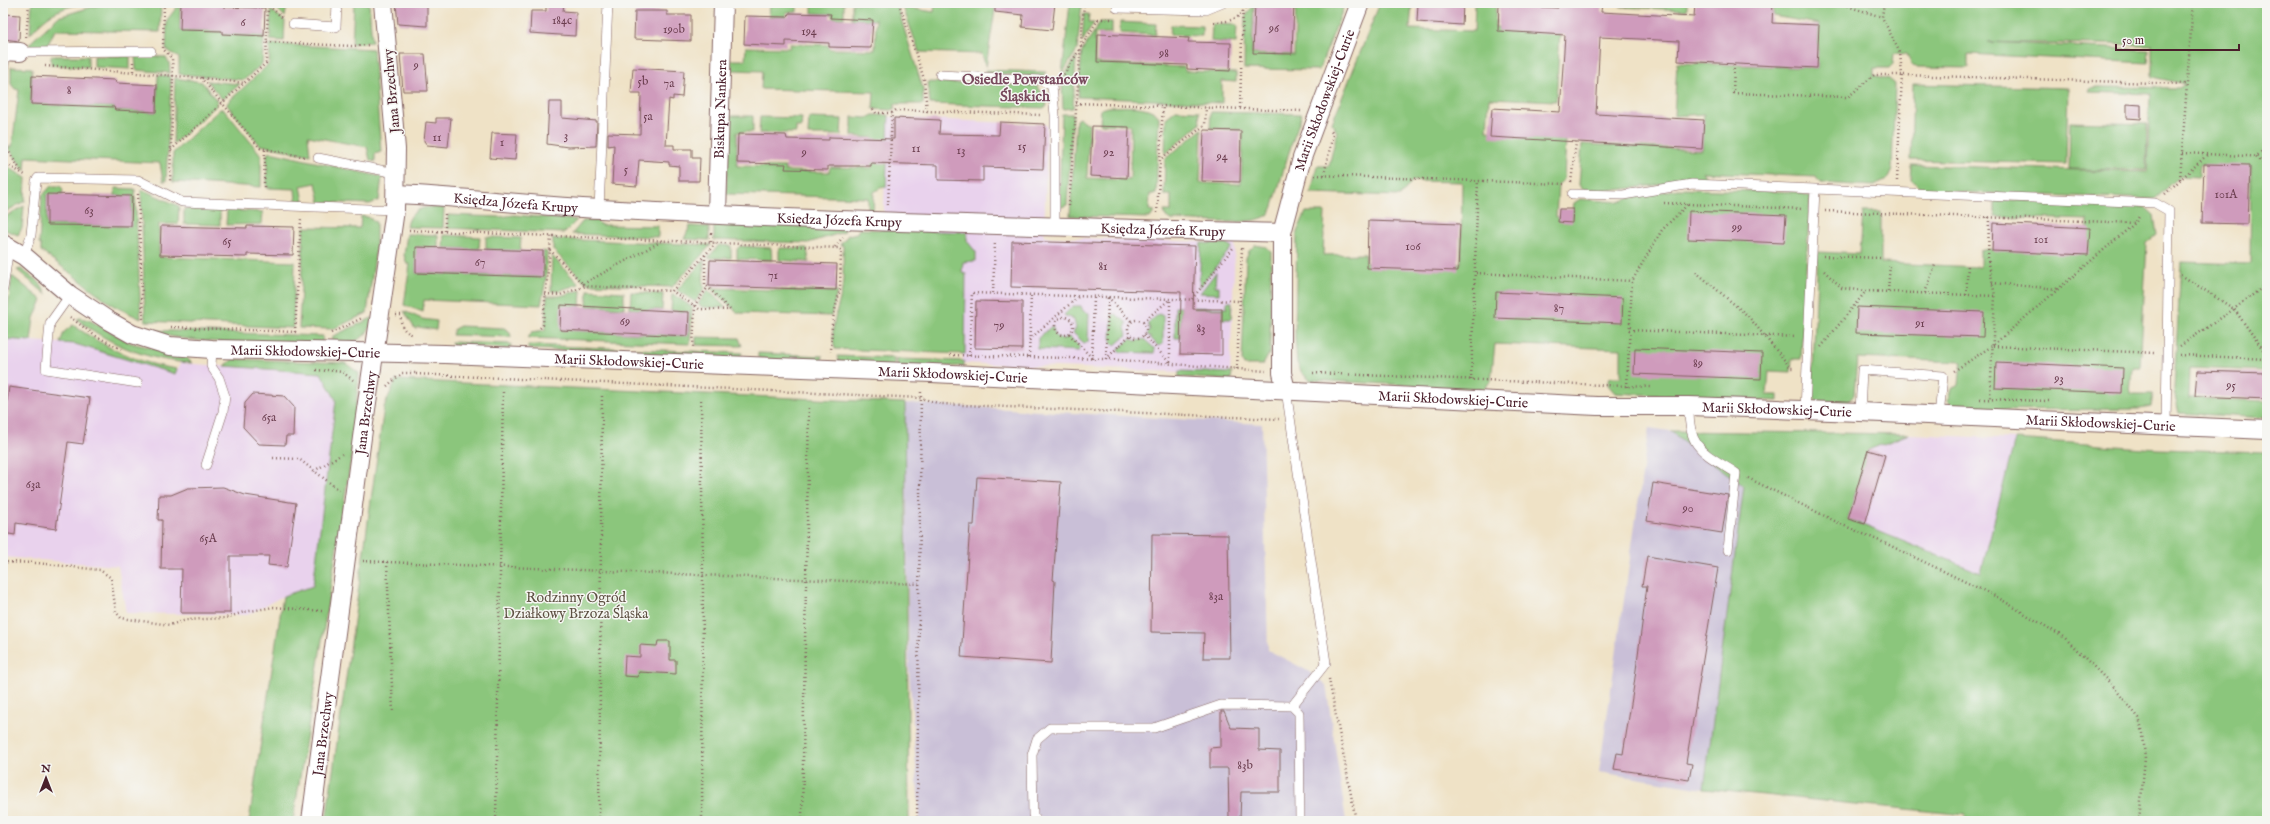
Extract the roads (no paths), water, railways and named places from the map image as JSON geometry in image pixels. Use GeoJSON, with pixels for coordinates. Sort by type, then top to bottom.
{"type":"FeatureCollection","features":[{"type":"Feature","properties":{"kind":"street","name":"Jana Brzechwy"},"geometry":{"type":"LineString","coordinates":[[311,821],[396,202],[396,173],[383,3]]}},
{"type":"Feature","properties":{"kind":"street","name":"Biskupa Nankera"},"geometry":{"type":"LineString","coordinates":[[717,214],[723,3]]}},
{"type":"Feature","properties":{"kind":"street","name":"Marii Skłodowskiej-Curie"},"geometry":{"type":"LineString","coordinates":[[1286,390],[1282,373],[1282,233],[1297,175],[1360,3]]}},
{"type":"Feature","properties":{"kind":"street","name":"Księdza Józefa Krupy"},"geometry":{"type":"LineString","coordinates":[[396,202],[1242,235],[1282,233]]}},
{"type":"Feature","properties":{"kind":"street","name":"Marii Skłodowskiej-Curie"},"geometry":{"type":"LineString","coordinates":[[12,249],[70,295],[132,334],[170,346],[212,349],[375,353],[921,372],[1626,407],[1689,406],[1805,410],[2267,430]]}},
{"type":"Feature","properties":{"kind":"lane"},"geometry":{"type":"LineString","coordinates":[[292,24],[336,27],[337,3]]}},
{"type":"Feature","properties":{"kind":"lane"},"geometry":{"type":"LineString","coordinates":[[599,209],[608,3]]}},
{"type":"Feature","properties":{"kind":"lane"},"geometry":{"type":"LineString","coordinates":[[1117,8],[1206,10],[1223,3]]}},
{"type":"Feature","properties":{"kind":"lane"},"geometry":{"type":"LineString","coordinates":[[3,75],[14,50],[151,51]]}},
{"type":"Feature","properties":{"kind":"lane"},"geometry":{"type":"LineString","coordinates":[[940,75],[1041,80],[1052,86],[1054,93],[1055,228]]}},
{"type":"Feature","properties":{"kind":"lane"},"geometry":{"type":"LineString","coordinates":[[318,158],[396,173]]}},
{"type":"Feature","properties":{"kind":"lane"},"geometry":{"type":"LineString","coordinates":[[3,289],[12,249],[31,236],[36,181],[38,178],[138,180],[182,202],[302,206],[396,202]]}},
{"type":"Feature","properties":{"kind":"lane"},"geometry":{"type":"LineString","coordinates":[[1572,194],[1623,195],[1692,184],[2155,203],[2170,211],[2166,426]]}},
{"type":"Feature","properties":{"kind":"lane"},"geometry":{"type":"LineString","coordinates":[[1805,410],[1816,189]]}},
{"type":"Feature","properties":{"kind":"lane"},"geometry":{"type":"LineString","coordinates":[[70,295],[50,323],[46,369],[138,383]]}},
{"type":"Feature","properties":{"kind":"lane"},"geometry":{"type":"LineString","coordinates":[[206,465],[223,412],[225,396],[219,378],[211,366],[212,349]]}},
{"type":"Feature","properties":{"kind":"lane"},"geometry":{"type":"LineString","coordinates":[[1860,412],[1862,370],[1943,376],[1939,416]]}},
{"type":"Feature","properties":{"kind":"lane"},"geometry":{"type":"LineString","coordinates":[[1286,390],[1326,662],[1292,706]]}},
{"type":"Feature","properties":{"kind":"lane"},"geometry":{"type":"LineString","coordinates":[[1689,406],[1689,425],[1692,438],[1702,452],[1736,473],[1728,550]]}},
{"type":"Feature","properties":{"kind":"lane"},"geometry":{"type":"LineString","coordinates":[[1038,821],[1033,816],[1032,755],[1037,739],[1050,728],[1154,728],[1221,705],[1292,706],[1300,713],[1300,821]]}},
{"type":"Feature","properties":{"kind":"district","name":"Osiedle Powstańców Śląskich"},"geometry":{"type":"Point","coordinates":[1025,88]}},
{"type":"Feature","properties":{"kind":"park label","name":"Rodzinny Ogród Działkowy Brzoza Śląska"},"geometry":{"type":"Point","coordinates":[576,606]}}]}
